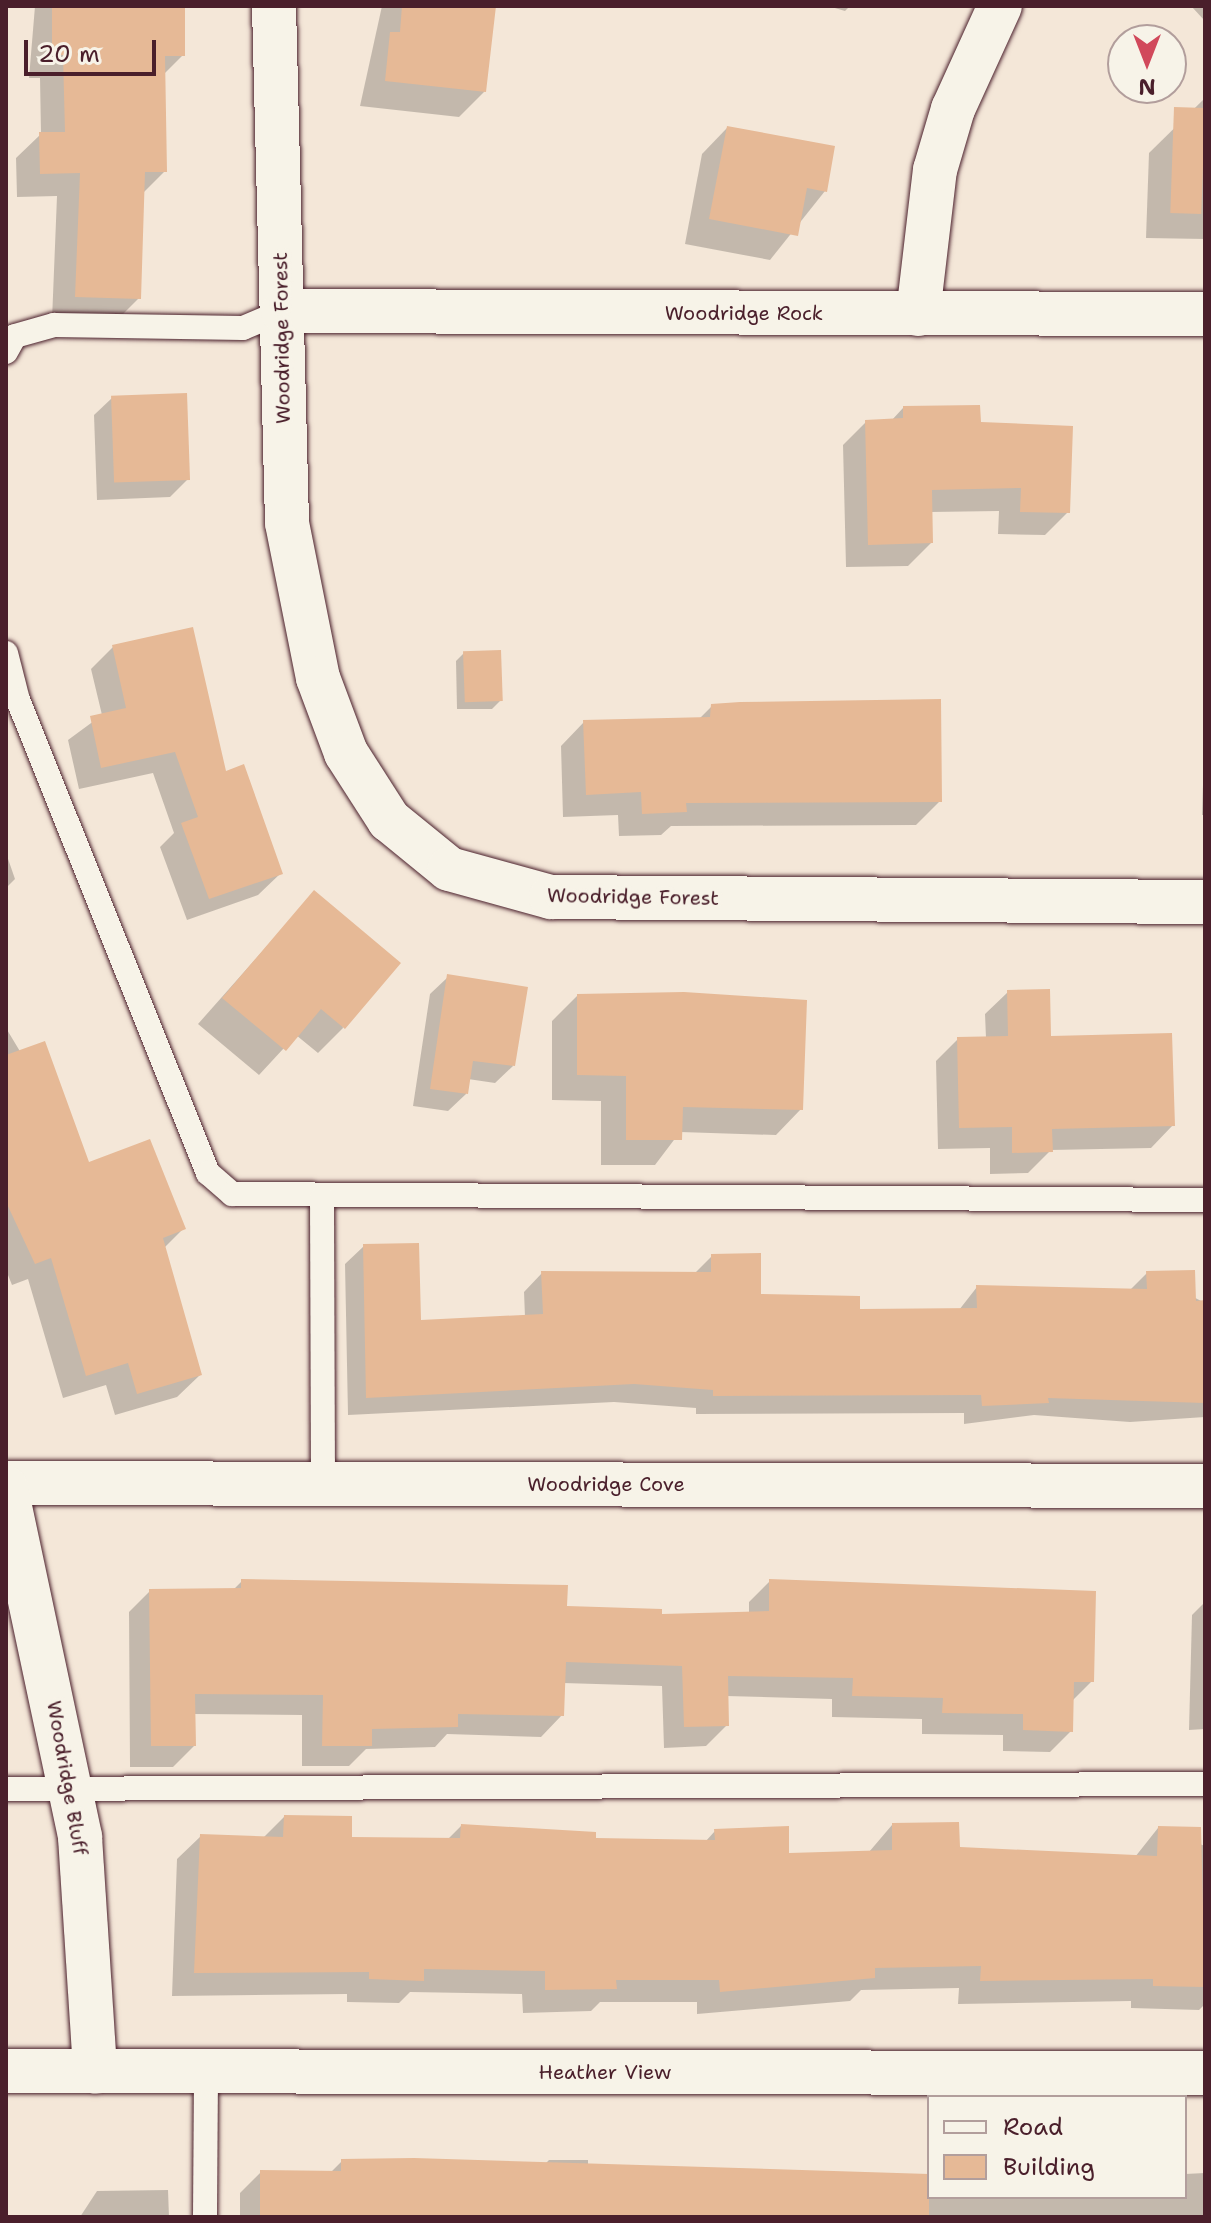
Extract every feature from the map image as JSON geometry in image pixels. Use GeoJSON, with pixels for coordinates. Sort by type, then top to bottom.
{"type":"FeatureCollection","features":[{"type":"Feature","properties":{"kind":"street","name":"Woodridge Forest"},"geometry":{"type":"LineString","coordinates":[[274,6],[287,523],[318,678],[346,753],[389,820],[449,869],[551,897],[1205,902]]}},
{"type":"Feature","properties":{"kind":"street"},"geometry":{"type":"LineString","coordinates":[[918,314],[935,170],[953,109],[1000,6]]}},
{"type":"Feature","properties":{"kind":"street","name":"Woodridge Rock"},"geometry":{"type":"LineString","coordinates":[[283,311],[1205,314]]}},
{"type":"Feature","properties":{"kind":"street","name":"Woodridge Cove"},"geometry":{"type":"LineString","coordinates":[[6,1485],[1205,1486]]}},
{"type":"Feature","properties":{"kind":"street","name":"Woodridge Bluff"},"geometry":{"type":"LineString","coordinates":[[6,1485],[70,1789],[91,1949],[95,2072]]}},
{"type":"Feature","properties":{"kind":"street","name":"Heather View"},"geometry":{"type":"LineString","coordinates":[[6,2071],[1205,2073]]}},
{"type":"Feature","properties":{"kind":"lane"},"geometry":{"type":"LineString","coordinates":[[6,352],[15,336],[54,325],[243,328],[283,311]]}},
{"type":"Feature","properties":{"kind":"lane"},"geometry":{"type":"LineString","coordinates":[[6,653],[18,700],[208,1173],[232,1194],[322,1198],[1205,1200]]}},
{"type":"Feature","properties":{"kind":"lane"},"geometry":{"type":"LineString","coordinates":[[322,1198],[323,1483]]}},
{"type":"Feature","properties":{"kind":"lane"},"geometry":{"type":"LineString","coordinates":[[6,1789],[1205,1784]]}},
{"type":"Feature","properties":{"kind":"lane"},"geometry":{"type":"LineString","coordinates":[[205,2217],[206,2072]]}},
{"type":"Feature","properties":{"kind":"building"},"geometry":{"type":"Polygon","coordinates":[[[52,6],[185,6],[185,56],[165,56],[167,172],[145,172],[141,299],[75,297],[80,173],[40,174],[39,132],[65,132],[63,55],[52,55],[52,6]]]}},
{"type":"Feature","properties":{"kind":"building"},"geometry":{"type":"Polygon","coordinates":[[[402,6],[496,6],[486,92],[385,81],[390,32],[400,32],[402,6]]]}},
{"type":"Feature","properties":{"kind":"building"},"geometry":{"type":"Polygon","coordinates":[[[1174,107],[1205,108],[1201,214],[1170,213],[1174,107]]]}},
{"type":"Feature","properties":{"kind":"building"},"geometry":{"type":"Polygon","coordinates":[[[727,126],[835,146],[827,192],[807,188],[798,236],[709,219],[727,126]]]}},
{"type":"Feature","properties":{"kind":"building"},"geometry":{"type":"Polygon","coordinates":[[[187,393],[190,480],[114,483],[111,396],[187,393]]]}},
{"type":"Feature","properties":{"kind":"building"},"geometry":{"type":"Polygon","coordinates":[[[980,405],[981,422],[1073,426],[1070,513],[1020,512],[1021,488],[932,490],[933,543],[868,545],[865,420],[903,418],[903,406],[980,405]]]}},
{"type":"Feature","properties":{"kind":"building"},"geometry":{"type":"Polygon","coordinates":[[[193,627],[226,771],[244,764],[283,874],[209,899],[181,823],[198,817],[175,752],[101,768],[90,716],[126,708],[112,645],[193,627]]]}},
{"type":"Feature","properties":{"kind":"building"},"geometry":{"type":"Polygon","coordinates":[[[501,650],[503,701],[465,702],[463,651],[501,650]]]}},
{"type":"Feature","properties":{"kind":"building"},"geometry":{"type":"Polygon","coordinates":[[[941,699],[942,802],[686,803],[687,812],[642,814],[641,792],[586,795],[583,720],[710,717],[711,704],[740,702],[941,699]]]}},
{"type":"Feature","properties":{"kind":"building"},"geometry":{"type":"Polygon","coordinates":[[[314,890],[401,963],[345,1029],[321,1009],[286,1051],[222,998],[314,890]]]}},
{"type":"Feature","properties":{"kind":"building"},"geometry":{"type":"Polygon","coordinates":[[[447,974],[528,987],[515,1066],[473,1061],[468,1094],[430,1089],[447,974]]]}},
{"type":"Feature","properties":{"kind":"building"},"geometry":{"type":"Polygon","coordinates":[[[1050,989],[1051,1036],[1172,1033],[1175,1126],[1052,1129],[1053,1152],[1012,1153],[1012,1127],[959,1128],[957,1037],[1008,1036],[1007,990],[1050,989]]]}},
{"type":"Feature","properties":{"kind":"building"},"geometry":{"type":"Polygon","coordinates":[[[684,992],[807,1000],[803,1110],[683,1107],[682,1140],[626,1140],[626,1076],[577,1075],[577,994],[684,992]]]}},
{"type":"Feature","properties":{"kind":"building"},"geometry":{"type":"Polygon","coordinates":[[[45,1041],[89,1162],[150,1139],[186,1229],[163,1238],[202,1375],[137,1394],[128,1363],[86,1376],[51,1258],[35,1264],[6,1202],[6,1055],[45,1041]]]}},
{"type":"Feature","properties":{"kind":"building"},"geometry":{"type":"Polygon","coordinates":[[[419,1243],[421,1320],[543,1314],[541,1271],[711,1272],[711,1254],[761,1253],[761,1294],[860,1296],[860,1309],[977,1308],[976,1285],[1147,1289],[1146,1271],[1195,1270],[1196,1301],[1205,1300],[1205,1403],[1048,1398],[1049,1403],[982,1406],[981,1395],[713,1396],[713,1390],[634,1384],[366,1398],[363,1244],[419,1243]]]}},
{"type":"Feature","properties":{"kind":"building"},"geometry":{"type":"Polygon","coordinates":[[[241,1579],[568,1585],[567,1606],[662,1609],[662,1614],[769,1611],[769,1579],[1096,1591],[1094,1682],[1074,1682],[1073,1732],[1023,1730],[1023,1714],[942,1713],[943,1698],[852,1696],[853,1678],[728,1676],[729,1726],[684,1727],[682,1666],[566,1662],[564,1716],[458,1714],[458,1727],[372,1729],[372,1746],[322,1746],[323,1695],[195,1694],[196,1746],[151,1746],[149,1589],[241,1588],[241,1579]]]}},
{"type":"Feature","properties":{"kind":"building"},"geometry":{"type":"Polygon","coordinates":[[[284,1815],[352,1816],[352,1837],[460,1838],[461,1824],[596,1832],[596,1838],[715,1840],[714,1829],[789,1826],[789,1853],[892,1850],[892,1823],[959,1822],[960,1847],[1157,1856],[1158,1826],[1201,1827],[1205,1987],[1153,1986],[1153,1979],[980,1981],[981,1966],[875,1968],[875,1978],[720,1992],[719,1980],[616,1980],[617,1989],[545,1990],[545,1971],[424,1969],[424,1981],[369,1979],[369,1972],[194,1973],[200,1834],[283,1837],[284,1815]]]}},
{"type":"Feature","properties":{"kind":"building"},"geometry":{"type":"Polygon","coordinates":[[[414,2158],[927,2174],[929,2217],[260,2217],[260,2170],[341,2171],[341,2159],[414,2158]]]}}]}
